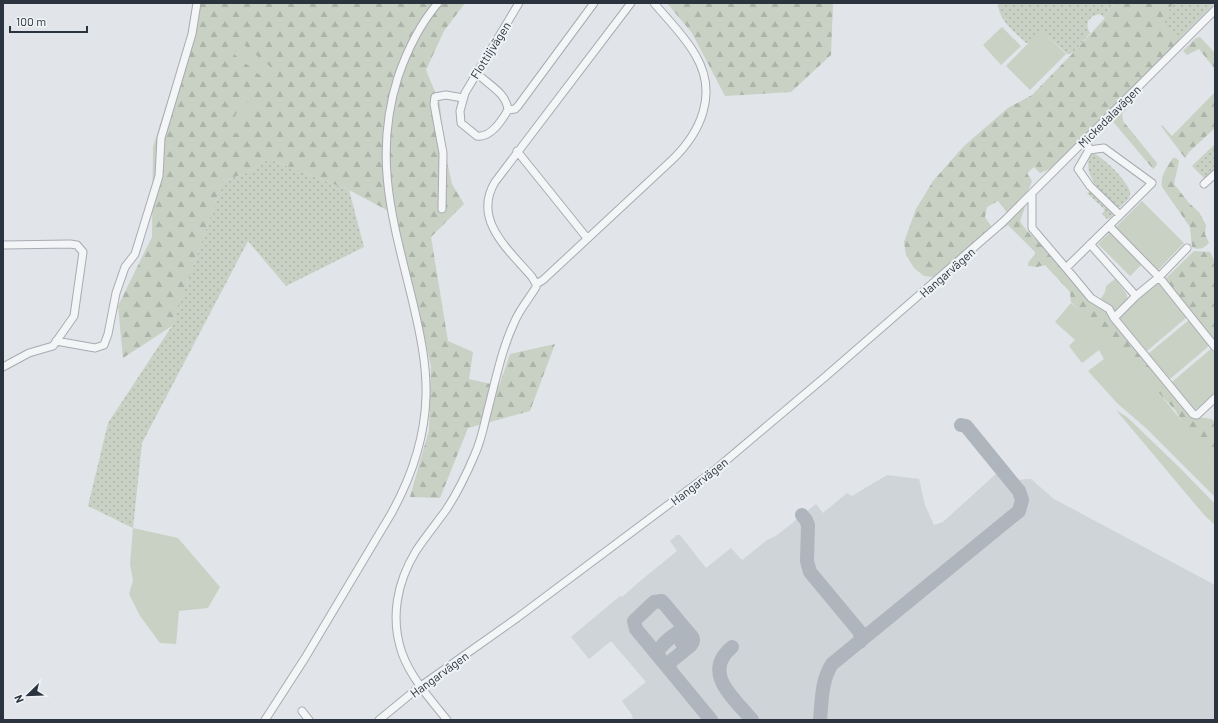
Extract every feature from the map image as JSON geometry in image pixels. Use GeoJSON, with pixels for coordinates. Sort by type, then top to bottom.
{"type":"FeatureCollection","features":[{"type":"Feature","properties":{"kind":"street"},"geometry":{"type":"LineString","coordinates":[[56,341],[95,348],[104,345],[108,334],[116,293],[125,267],[134,254],[159,176],[161,138],[192,34],[197,3]]}},
{"type":"Feature","properties":{"kind":"street"},"geometry":{"type":"LineString","coordinates":[[264,720],[305,658],[391,514],[400,497],[415,458],[424,419],[426,378],[424,357],[390,203],[386,174],[386,138],[391,104],[401,70],[416,37],[438,3]]}},
{"type":"Feature","properties":{"kind":"street","name":"Flottiljvägen"},"geometry":{"type":"LineString","coordinates":[[463,98],[519,3]]}},
{"type":"Feature","properties":{"kind":"street"},"geometry":{"type":"LineString","coordinates":[[442,209],[443,154],[434,104],[435,97],[446,95],[463,98],[460,111],[461,124],[477,136],[485,135],[491,132],[508,110],[514,109],[518,106],[594,3]]}},
{"type":"Feature","properties":{"kind":"street"},"geometry":{"type":"LineString","coordinates":[[536,284],[492,228],[488,215],[488,197],[490,190],[517,152],[631,3]]}},
{"type":"Feature","properties":{"kind":"street"},"geometry":{"type":"LineString","coordinates":[[447,720],[421,686],[402,654],[398,638],[396,619],[401,582],[406,568],[458,491],[467,473],[476,452],[494,385],[513,324],[534,290],[536,284],[543,280],[684,148],[695,134],[701,120],[705,104],[706,88],[701,65],[690,46],[654,3]]}},
{"type":"Feature","properties":{"kind":"street","name":"Mickedalavägen"},"geometry":{"type":"LineString","coordinates":[[1003,222],[1215,10]]}},
{"type":"Feature","properties":{"kind":"street"},"geometry":{"type":"LineString","coordinates":[[477,73],[501,94],[506,100],[508,110]]}},
{"type":"Feature","properties":{"kind":"street"},"geometry":{"type":"LineString","coordinates":[[1086,139],[1089,150],[1078,169],[1090,186],[1120,215]]}},
{"type":"Feature","properties":{"kind":"street"},"geometry":{"type":"LineString","coordinates":[[1066,268],[1152,183],[1104,148],[1089,150]]}},
{"type":"Feature","properties":{"kind":"street"},"geometry":{"type":"LineString","coordinates":[[517,152],[588,238]]}},
{"type":"Feature","properties":{"kind":"street"},"geometry":{"type":"LineString","coordinates":[[1204,184],[1215,174]]}},
{"type":"Feature","properties":{"kind":"street"},"geometry":{"type":"LineString","coordinates":[[1032,193],[1032,228],[1091,298],[1109,309],[1114,318],[1193,414],[1196,415],[1215,398]]}},
{"type":"Feature","properties":{"kind":"street","name":"Hangarvägen"},"geometry":{"type":"LineString","coordinates":[[379,720],[421,686],[517,618],[716,469],[1003,222]]}},
{"type":"Feature","properties":{"kind":"street"},"geometry":{"type":"LineString","coordinates":[[1109,226],[1159,277],[1215,347]]}},
{"type":"Feature","properties":{"kind":"street"},"geometry":{"type":"LineString","coordinates":[[3,245],[70,244],[77,245],[83,252],[74,316],[53,346],[29,353],[3,367]]}},
{"type":"Feature","properties":{"kind":"street"},"geometry":{"type":"LineString","coordinates":[[1090,244],[1136,296]]}},
{"type":"Feature","properties":{"kind":"street"},"geometry":{"type":"LineString","coordinates":[[1114,318],[1136,296],[1159,277],[1187,248]]}},
{"type":"Feature","properties":{"kind":"street"},"geometry":{"type":"LineString","coordinates":[[302,711],[309,720]]}},
{"type":"Feature","properties":{"kind":"shaded area"},"geometry":{"type":"Polygon","coordinates":[[[998,472],[1009,485],[1015,480],[1031,479],[1054,499],[1215,585],[1215,720],[633,720],[632,715],[622,701],[646,682],[611,641],[589,659],[571,637],[677,551],[670,541],[677,535],[680,535],[706,568],[731,548],[742,560],[767,540],[776,536],[816,504],[823,513],[847,493],[852,496],[887,475],[919,479],[925,505],[934,525],[943,522],[998,472]]]}},
{"type":"Feature","properties":{"kind":"green space"},"geometry":{"type":"Polygon","coordinates":[[[193,3],[465,3],[444,31],[426,70],[440,104],[444,148],[452,184],[464,204],[431,237],[448,341],[473,352],[469,379],[499,386],[510,354],[555,344],[530,411],[468,428],[440,498],[410,497],[429,430],[431,366],[396,215],[349,190],[269,159],[249,172],[223,181],[172,326],[123,358],[118,306],[152,237],[153,147],[187,38],[193,3]]]}},
{"type":"Feature","properties":{"kind":"green space"},"geometry":{"type":"Polygon","coordinates":[[[667,3],[833,3],[831,55],[791,92],[725,96],[692,33],[667,3]]]}},
{"type":"Feature","properties":{"kind":"green space"},"geometry":{"type":"Polygon","coordinates":[[[998,3],[1113,4],[1105,18],[1100,14],[1090,18],[1087,26],[1090,33],[1073,53],[1067,54],[1042,31],[1029,44],[1025,42],[1004,20],[998,3]]]}},
{"type":"Feature","properties":{"kind":"green space"},"geometry":{"type":"Polygon","coordinates":[[[1114,3],[1173,3],[1164,21],[1181,41],[1055,167],[1040,173],[1034,167],[1027,173],[1032,181],[1026,196],[1009,215],[998,201],[987,207],[985,217],[993,229],[941,274],[932,277],[924,276],[914,268],[906,255],[904,242],[916,209],[933,181],[964,146],[1008,108],[1032,95],[1105,18],[1114,3]]]}},
{"type":"Feature","properties":{"kind":"green space"},"geometry":{"type":"Polygon","coordinates":[[[1167,3],[1215,3],[1179,39],[1162,22],[1167,3]]]}},
{"type":"Feature","properties":{"kind":"green space"},"geometry":{"type":"Polygon","coordinates":[[[1002,27],[1021,46],[1001,65],[983,45],[1002,27]]]}},
{"type":"Feature","properties":{"kind":"green space"},"geometry":{"type":"Polygon","coordinates":[[[1041,30],[1066,54],[1030,90],[1006,66],[1041,30]]]}},
{"type":"Feature","properties":{"kind":"green space"},"geometry":{"type":"Polygon","coordinates":[[[1200,37],[1215,53],[1215,69],[1199,49],[1187,55],[1183,51],[1196,38],[1200,37]]]}},
{"type":"Feature","properties":{"kind":"green space"},"geometry":{"type":"Polygon","coordinates":[[[243,44],[279,74],[271,84],[234,54],[243,44]]]}},
{"type":"Feature","properties":{"kind":"green space"},"geometry":{"type":"Polygon","coordinates":[[[1215,92],[1215,128],[1189,152],[1185,158],[1161,126],[1162,125],[1172,136],[1215,92]]]}},
{"type":"Feature","properties":{"kind":"green space"},"geometry":{"type":"Polygon","coordinates":[[[243,100],[251,104],[236,134],[228,130],[243,100]]]}},
{"type":"Feature","properties":{"kind":"green space"},"geometry":{"type":"Polygon","coordinates":[[[1129,100],[1129,106],[1122,114],[1123,121],[1157,163],[1153,169],[1110,118],[1129,100]]]}},
{"type":"Feature","properties":{"kind":"green space"},"geometry":{"type":"Polygon","coordinates":[[[1215,144],[1215,171],[1206,180],[1192,166],[1215,144]]]}},
{"type":"Feature","properties":{"kind":"green space"},"geometry":{"type":"Polygon","coordinates":[[[1093,153],[1103,159],[1123,179],[1130,190],[1129,198],[1120,207],[1111,203],[1106,198],[1097,187],[1089,172],[1088,159],[1089,155],[1093,153]]]}},
{"type":"Feature","properties":{"kind":"green space"},"geometry":{"type":"Polygon","coordinates":[[[1173,158],[1176,158],[1179,161],[1174,184],[1189,203],[1199,212],[1206,225],[1205,234],[1209,243],[1201,248],[1197,249],[1192,247],[1190,227],[1162,187],[1163,176],[1166,168],[1173,158]]]}},
{"type":"Feature","properties":{"kind":"green space"},"geometry":{"type":"Polygon","coordinates":[[[269,159],[349,190],[364,247],[286,286],[248,241],[142,443],[133,528],[88,506],[108,423],[172,326],[223,181],[249,172],[269,159]]]}},
{"type":"Feature","properties":{"kind":"green space"},"geometry":{"type":"Polygon","coordinates":[[[1091,191],[1114,213],[1111,217],[1107,219],[1102,214],[1105,210],[1087,193],[1091,191]]]}},
{"type":"Feature","properties":{"kind":"green space"},"geometry":{"type":"Polygon","coordinates":[[[1028,199],[1020,221],[1026,230],[1102,306],[1197,417],[1212,419],[1215,422],[1215,475],[1175,410],[1071,302],[1070,292],[1045,265],[1037,267],[1028,266],[1028,263],[1035,252],[1008,225],[1002,229],[1001,227],[1028,199]]]}},
{"type":"Feature","properties":{"kind":"green space"},"geometry":{"type":"Polygon","coordinates":[[[1142,201],[1184,243],[1158,270],[1115,228],[1142,201]]]}},
{"type":"Feature","properties":{"kind":"green space"},"geometry":{"type":"Polygon","coordinates":[[[1111,231],[1143,263],[1130,276],[1098,244],[1111,231]]]}},
{"type":"Feature","properties":{"kind":"green space"},"geometry":{"type":"Polygon","coordinates":[[[1194,251],[1210,252],[1215,262],[1215,346],[1163,281],[1194,251]]]}},
{"type":"Feature","properties":{"kind":"green space"},"geometry":{"type":"Polygon","coordinates":[[[1115,279],[1126,293],[1128,299],[1115,311],[1100,300],[1105,292],[1106,286],[1115,279]]]}},
{"type":"Feature","properties":{"kind":"green space"},"geometry":{"type":"Polygon","coordinates":[[[1158,283],[1187,317],[1147,351],[1118,317],[1158,283]]]}},
{"type":"Feature","properties":{"kind":"green space"},"geometry":{"type":"Polygon","coordinates":[[[1071,303],[1134,362],[1215,462],[1215,497],[1147,429],[1117,403],[1088,371],[1104,359],[1099,350],[1082,363],[1069,346],[1075,340],[1055,322],[1071,303]]]}},
{"type":"Feature","properties":{"kind":"green space"},"geometry":{"type":"Polygon","coordinates":[[[1189,320],[1210,345],[1170,379],[1148,354],[1189,320]]]}},
{"type":"Feature","properties":{"kind":"green space"},"geometry":{"type":"Polygon","coordinates":[[[1212,348],[1215,351],[1215,393],[1195,410],[1172,382],[1212,348]]]}},
{"type":"Feature","properties":{"kind":"green space"},"geometry":{"type":"Polygon","coordinates":[[[1116,410],[1127,417],[1215,504],[1215,525],[1205,516],[1116,410]]]}},
{"type":"Feature","properties":{"kind":"green space"},"geometry":{"type":"Polygon","coordinates":[[[133,528],[178,538],[220,587],[208,608],[179,611],[176,644],[160,643],[140,616],[129,594],[133,581],[130,564],[133,528]]]}},
{"type":"Feature","properties":{"kind":"taxiway"},"geometry":{"type":"LineString","coordinates":[[820,720],[824,684],[832,664],[1019,511],[1022,500],[1019,491],[966,426],[961,425]]}},
{"type":"Feature","properties":{"kind":"taxiway"},"geometry":{"type":"LineString","coordinates":[[802,515],[808,525],[807,561],[810,572],[859,631],[861,637],[860,642]]}},
{"type":"Feature","properties":{"kind":"taxiway"},"geometry":{"type":"LineString","coordinates":[[692,637],[662,601],[654,602],[634,621],[636,629],[711,720]]}},
{"type":"Feature","properties":{"kind":"taxiway"},"geometry":{"type":"LineString","coordinates":[[660,658],[658,653],[659,650],[676,633],[683,630],[689,633]]}},
{"type":"Feature","properties":{"kind":"taxiway"},"geometry":{"type":"LineString","coordinates":[[687,634],[691,636],[693,640],[691,644],[687,646],[683,644],[681,640],[683,636],[687,634]]}},
{"type":"Feature","properties":{"kind":"taxiway"},"geometry":{"type":"LineString","coordinates":[[671,671],[669,666],[670,662],[691,645]]}},
{"type":"Feature","properties":{"kind":"taxiway"},"geometry":{"type":"LineString","coordinates":[[732,647],[723,657],[720,666],[720,676],[730,694],[752,720]]}}]}
